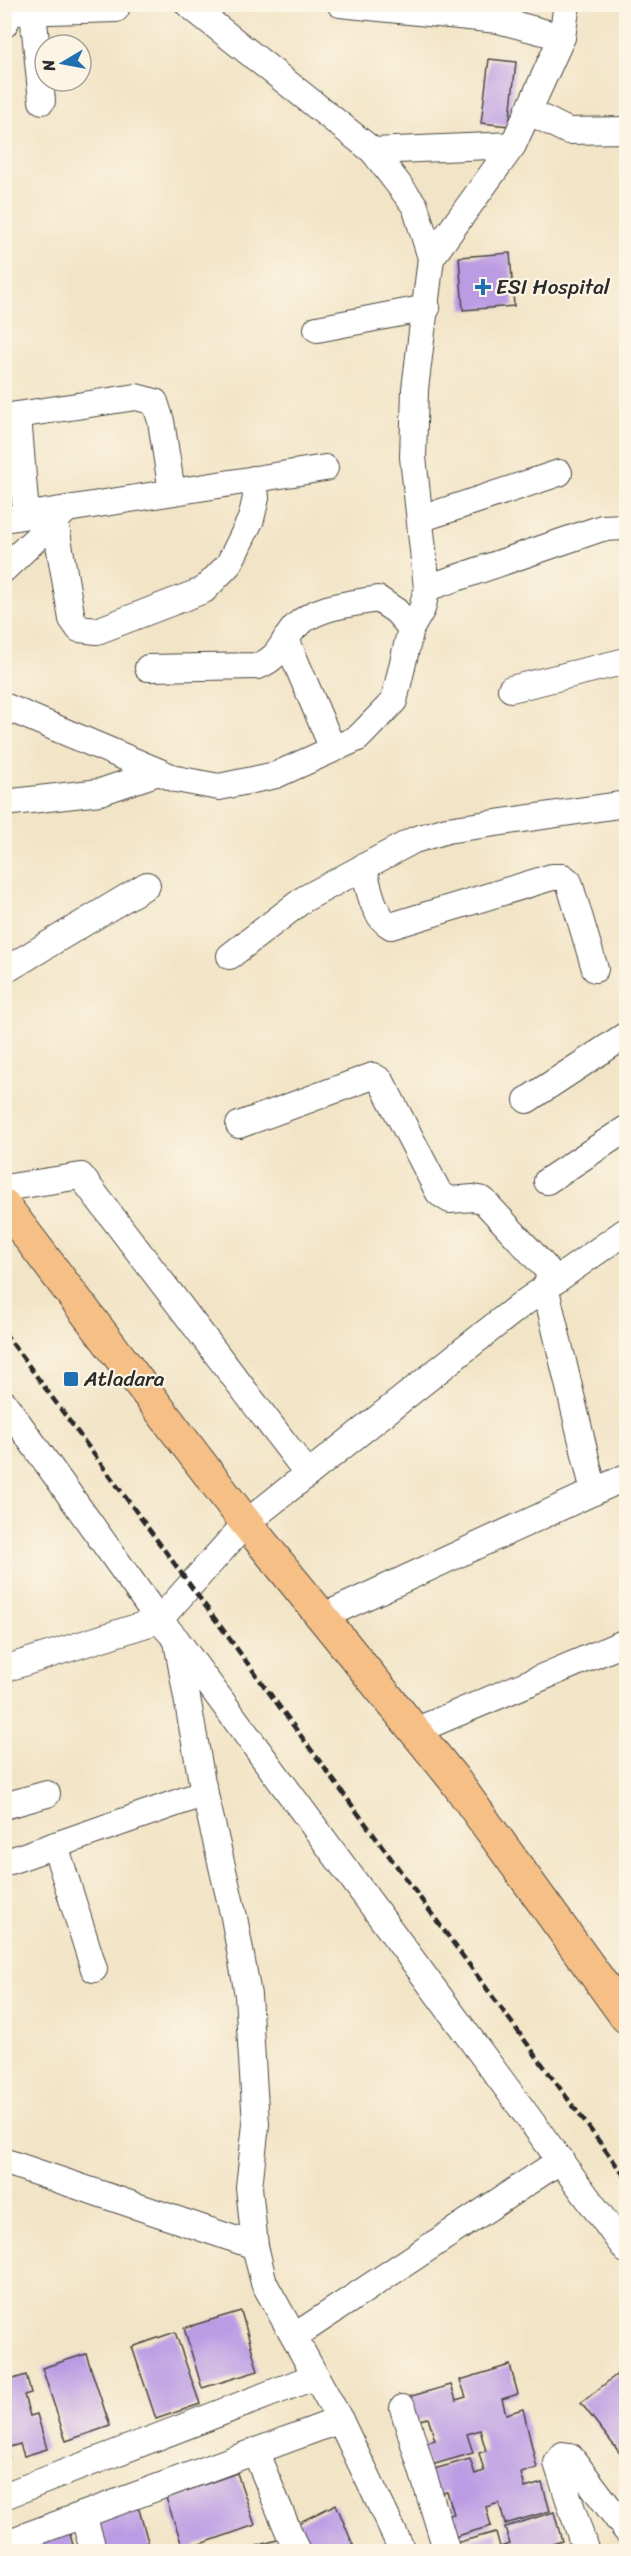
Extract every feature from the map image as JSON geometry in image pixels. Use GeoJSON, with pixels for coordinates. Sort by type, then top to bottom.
{"type":"FeatureCollection","features":[{"type":"Feature","properties":{"kind":"main road"},"geometry":{"type":"LineString","coordinates":[[4,1205],[246,1523],[453,1778],[627,2017]]}},
{"type":"Feature","properties":{"kind":"street"},"geometry":{"type":"LineString","coordinates":[[4,706],[176,779],[219,787],[276,775],[358,738],[394,701],[411,628],[422,609],[427,588],[413,446],[416,389],[431,258],[415,206],[374,151],[188,4]]}},
{"type":"Feature","properties":{"kind":"street"},"geometry":{"type":"LineString","coordinates":[[340,4],[498,20],[562,37]]}},
{"type":"Feature","properties":{"kind":"street"},"geometry":{"type":"LineString","coordinates":[[431,258],[513,145],[562,37],[567,4]]}},
{"type":"Feature","properties":{"kind":"street"},"geometry":{"type":"LineString","coordinates":[[4,25],[9,15],[116,9]]}},
{"type":"Feature","properties":{"kind":"street"},"geometry":{"type":"LineString","coordinates":[[33,12],[42,101]]}},
{"type":"Feature","properties":{"kind":"street"},"geometry":{"type":"LineString","coordinates":[[528,111],[568,131],[627,130]]}},
{"type":"Feature","properties":{"kind":"street"},"geometry":{"type":"LineString","coordinates":[[374,151],[513,145]]}},
{"type":"Feature","properties":{"kind":"street"},"geometry":{"type":"LineString","coordinates":[[317,329],[427,308]]}},
{"type":"Feature","properties":{"kind":"street"},"geometry":{"type":"LineString","coordinates":[[172,492],[161,421],[155,402],[136,397],[11,416],[15,517],[62,515],[172,492],[325,468]]}},
{"type":"Feature","properties":{"kind":"street"},"geometry":{"type":"LineString","coordinates":[[420,519],[559,473]]}},
{"type":"Feature","properties":{"kind":"street"},"geometry":{"type":"LineString","coordinates":[[62,515],[72,619],[79,629],[97,631],[204,590],[229,564],[251,519],[256,498],[254,479]]}},
{"type":"Feature","properties":{"kind":"street"},"geometry":{"type":"LineString","coordinates":[[4,569],[62,515]]}},
{"type":"Feature","properties":{"kind":"street"},"geometry":{"type":"LineString","coordinates":[[427,588],[602,528],[627,527]]}},
{"type":"Feature","properties":{"kind":"street"},"geometry":{"type":"LineString","coordinates":[[148,668],[258,666],[270,661],[296,626],[316,612],[378,599],[396,611],[411,628]]}},
{"type":"Feature","properties":{"kind":"street"},"geometry":{"type":"LineString","coordinates":[[286,639],[333,748]]}},
{"type":"Feature","properties":{"kind":"street"},"geometry":{"type":"LineString","coordinates":[[511,689],[627,661]]}},
{"type":"Feature","properties":{"kind":"street"},"geometry":{"type":"LineString","coordinates":[[4,803],[100,792],[159,772]]}},
{"type":"Feature","properties":{"kind":"street"},"geometry":{"type":"LineString","coordinates":[[230,956],[304,899],[414,840],[447,830],[627,804]]}},
{"type":"Feature","properties":{"kind":"street"},"geometry":{"type":"LineString","coordinates":[[363,867],[378,914],[383,922],[390,926],[552,877],[563,877],[569,882],[596,969]]}},
{"type":"Feature","properties":{"kind":"street"},"geometry":{"type":"LineString","coordinates":[[4,971],[147,885]]}},
{"type":"Feature","properties":{"kind":"street"},"geometry":{"type":"LineString","coordinates":[[527,1100],[627,1035]]}},
{"type":"Feature","properties":{"kind":"street"},"geometry":{"type":"LineString","coordinates":[[239,1125],[373,1076],[381,1081],[439,1193],[450,1200],[473,1198],[483,1200],[551,1283],[594,1492]]}},
{"type":"Feature","properties":{"kind":"street"},"geometry":{"type":"LineString","coordinates":[[547,1181],[627,1129]]}},
{"type":"Feature","properties":{"kind":"street"},"geometry":{"type":"LineString","coordinates":[[4,1188],[81,1176],[308,1474]]}},
{"type":"Feature","properties":{"kind":"street"},"geometry":{"type":"LineString","coordinates":[[4,1669],[159,1620],[246,1523],[551,1283],[624,1241]]}},
{"type":"Feature","properties":{"kind":"street"},"geometry":{"type":"LineString","coordinates":[[4,1403],[159,1620],[176,1639],[627,2250]]}},
{"type":"Feature","properties":{"kind":"street"},"geometry":{"type":"LineString","coordinates":[[322,1617],[627,1477]]}},
{"type":"Feature","properties":{"kind":"street"},"geometry":{"type":"LineString","coordinates":[[176,1639],[205,1793],[234,1917],[248,1995],[256,2124],[249,2187],[255,2246],[264,2283],[339,2420],[403,2552]]}},
{"type":"Feature","properties":{"kind":"street"},"geometry":{"type":"LineString","coordinates":[[415,1731],[627,1642]]}},
{"type":"Feature","properties":{"kind":"street"},"geometry":{"type":"LineString","coordinates":[[4,1863],[205,1793]]}},
{"type":"Feature","properties":{"kind":"street"},"geometry":{"type":"LineString","coordinates":[[4,1806],[47,1794]]}},
{"type":"Feature","properties":{"kind":"street"},"geometry":{"type":"LineString","coordinates":[[55,1845],[94,1969]]}},
{"type":"Feature","properties":{"kind":"street"},"geometry":{"type":"LineString","coordinates":[[295,2336],[561,2160]]}},
{"type":"Feature","properties":{"kind":"street"},"geometry":{"type":"LineString","coordinates":[[9,2163],[255,2246]]}},
{"type":"Feature","properties":{"kind":"street"},"geometry":{"type":"LineString","coordinates":[[4,2496],[316,2376]]}},
{"type":"Feature","properties":{"kind":"street"},"geometry":{"type":"LineString","coordinates":[[403,2408],[447,2552]]}},
{"type":"Feature","properties":{"kind":"street"},"geometry":{"type":"LineString","coordinates":[[4,2544],[339,2420]]}},
{"type":"Feature","properties":{"kind":"street"},"geometry":{"type":"LineString","coordinates":[[255,2451],[297,2552]]}},
{"type":"Feature","properties":{"kind":"street"},"geometry":{"type":"LineString","coordinates":[[586,2552],[557,2463],[562,2455],[570,2456],[627,2530]]}},
{"type":"Feature","properties":{"kind":"street"},"geometry":{"type":"LineString","coordinates":[[83,2515],[94,2552]]}},
{"type":"Feature","properties":{"kind":"building"},"geometry":{"type":"Polygon","coordinates":[[[489,59],[516,62],[509,126],[481,123],[489,59]]]}},
{"type":"Feature","properties":{"kind":"building"},"geometry":{"type":"Polygon","coordinates":[[[510,253],[514,306],[463,310],[459,257],[510,253]]]}},
{"type":"Feature","properties":{"kind":"building"},"geometry":{"type":"Polygon","coordinates":[[[241,2311],[258,2371],[202,2388],[184,2328],[241,2311]]]}},
{"type":"Feature","properties":{"kind":"building"},"geometry":{"type":"Polygon","coordinates":[[[175,2332],[200,2404],[156,2419],[132,2347],[175,2332]]]}},
{"type":"Feature","properties":{"kind":"building"},"geometry":{"type":"Polygon","coordinates":[[[86,2354],[110,2426],[66,2441],[42,2368],[86,2354]]]}},
{"type":"Feature","properties":{"kind":"building"},"geometry":{"type":"Polygon","coordinates":[[[510,2365],[518,2394],[502,2399],[506,2414],[523,2409],[537,2468],[521,2473],[525,2488],[542,2483],[550,2511],[505,2524],[499,2503],[486,2507],[491,2526],[447,2539],[441,2517],[454,2514],[447,2492],[434,2495],[427,2471],[470,2459],[475,2474],[484,2471],[479,2453],[486,2451],[480,2430],[467,2434],[473,2453],[428,2466],[422,2444],[435,2440],[428,2418],[415,2421],[408,2397],[451,2385],[456,2400],[466,2397],[460,2380],[510,2365]]]}},
{"type":"Feature","properties":{"kind":"building"},"geometry":{"type":"Polygon","coordinates":[[[626,2367],[626,2454],[623,2457],[581,2403],[626,2367]]]}},
{"type":"Feature","properties":{"kind":"building"},"geometry":{"type":"Polygon","coordinates":[[[26,2375],[31,2393],[24,2395],[30,2416],[37,2414],[47,2449],[24,2456],[20,2444],[6,2448],[9,2458],[4,2459],[4,2382],[26,2375]]]}},
{"type":"Feature","properties":{"kind":"building"},"geometry":{"type":"Polygon","coordinates":[[[237,2473],[255,2525],[184,2550],[166,2498],[237,2473]]]}},
{"type":"Feature","properties":{"kind":"building"},"geometry":{"type":"Polygon","coordinates":[[[336,2504],[356,2552],[308,2552],[296,2524],[336,2504]]]}},
{"type":"Feature","properties":{"kind":"building"},"geometry":{"type":"Polygon","coordinates":[[[138,2506],[151,2552],[102,2552],[93,2519],[138,2506]]]}},
{"type":"Feature","properties":{"kind":"building"},"geometry":{"type":"Polygon","coordinates":[[[554,2512],[562,2541],[546,2546],[547,2552],[454,2552],[452,2544],[496,2532],[500,2547],[510,2544],[505,2527],[554,2512]]]}},
{"type":"Feature","properties":{"kind":"building"},"geometry":{"type":"Polygon","coordinates":[[[69,2531],[75,2552],[13,2552],[69,2531]]]}},
{"type":"Feature","properties":{"kind":"building"},"geometry":{"type":"Polygon","coordinates":[[[280,2539],[284,2552],[241,2552],[241,2551],[280,2539]]]}},
{"type":"Feature","properties":{"kind":"railway"},"geometry":{"type":"LineString","coordinates":[[4,1332],[626,2178]]}},
{"type":"Feature","properties":{"kind":"place","name":"ESI Hospital"},"geometry":{"type":"Point","coordinates":[483,287]}},
{"type":"Feature","properties":{"kind":"place","name":"Atladara"},"geometry":{"type":"Point","coordinates":[71,1379]}}]}
